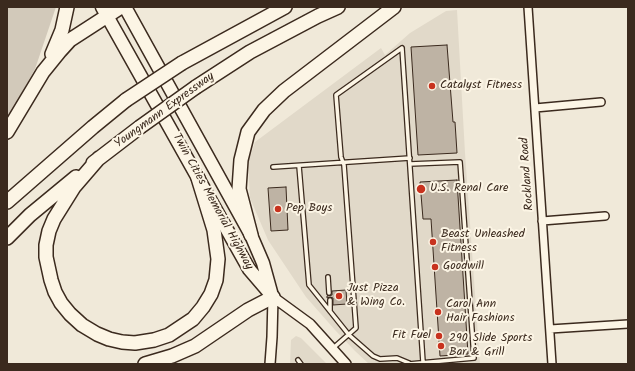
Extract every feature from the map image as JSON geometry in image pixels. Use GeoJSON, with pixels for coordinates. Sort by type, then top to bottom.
{"type":"FeatureCollection","features":[{"type":"Feature","properties":{"kind":"highway"},"geometry":{"type":"LineString","coordinates":[[7,132],[43,72],[62,30],[67,7]]}},
{"type":"Feature","properties":{"kind":"highway"},"geometry":{"type":"LineString","coordinates":[[43,72],[70,40],[104,12],[121,7]]}},
{"type":"Feature","properties":{"kind":"highway"},"geometry":{"type":"LineString","coordinates":[[7,202],[126,100],[182,63],[285,7]]}},
{"type":"Feature","properties":{"kind":"highway","name":"Youngmann Expressway"},"geometry":{"type":"LineString","coordinates":[[7,238],[30,215],[99,158],[196,86],[250,52],[338,7]]}},
{"type":"Feature","properties":{"kind":"highway"},"geometry":{"type":"LineString","coordinates":[[251,235],[239,189],[240,160],[248,132],[264,110],[284,91],[394,7]]}},
{"type":"Feature","properties":{"kind":"highway"},"geometry":{"type":"LineString","coordinates":[[99,158],[74,187],[54,219],[49,231],[46,245],[46,256],[55,292],[61,303],[70,314],[82,325],[97,334],[122,342],[135,343],[154,340],[169,335],[193,319],[211,294],[216,280],[218,259],[214,230],[198,178]]}},
{"type":"Feature","properties":{"kind":"highway"},"geometry":{"type":"LineString","coordinates":[[145,364],[172,356],[195,346],[248,310],[273,297]]}},
{"type":"Feature","properties":{"kind":"main road","name":"Twin Cities Memorial Highway"},"geometry":{"type":"LineString","coordinates":[[125,7],[251,235],[263,263],[273,297]]}},
{"type":"Feature","properties":{"kind":"main road","name":"Twin Cities Memorial Highway"},"geometry":{"type":"LineString","coordinates":[[104,12],[250,269],[273,297]]}},
{"type":"Feature","properties":{"kind":"street","name":"Rockland Road"},"geometry":{"type":"LineString","coordinates":[[528,7],[552,364]]}},
{"type":"Feature","properties":{"kind":"street"},"geometry":{"type":"LineString","coordinates":[[535,108],[601,102]]}},
{"type":"Feature","properties":{"kind":"street"},"geometry":{"type":"LineString","coordinates":[[542,221],[605,216]]}},
{"type":"Feature","properties":{"kind":"street"},"geometry":{"type":"LineString","coordinates":[[273,297],[310,324],[346,364]]}},
{"type":"Feature","properties":{"kind":"street"},"geometry":{"type":"LineString","coordinates":[[270,364],[273,297]]}},
{"type":"Feature","properties":{"kind":"street"},"geometry":{"type":"LineString","coordinates":[[550,329],[628,324]]}},
{"type":"Feature","properties":{"kind":"lane"},"geometry":{"type":"LineString","coordinates":[[332,349],[356,328],[336,95],[402,48],[423,362]]}},
{"type":"Feature","properties":{"kind":"lane"},"geometry":{"type":"LineString","coordinates":[[273,167],[410,158]]}},
{"type":"Feature","properties":{"kind":"lane"},"geometry":{"type":"LineString","coordinates":[[299,166],[309,285],[348,334],[377,359],[397,358],[409,364],[474,358],[460,162],[410,164]]}},
{"type":"Feature","properties":{"kind":"lane"},"geometry":{"type":"LineString","coordinates":[[328,277],[329,293]]}},
{"type":"Feature","properties":{"kind":"lane"},"geometry":{"type":"LineString","coordinates":[[330,300],[331,312]]}},
{"type":"Feature","properties":{"kind":"shaded area"},"geometry":{"type":"Polygon","coordinates":[[[7,7],[56,7],[35,69],[7,120],[7,7]]]}},
{"type":"Feature","properties":{"kind":"shaded area"},"geometry":{"type":"Polygon","coordinates":[[[457,10],[465,153],[480,364],[369,364],[335,330],[306,297],[268,240],[250,198],[248,163],[255,142],[381,48],[385,55],[410,33],[446,11],[457,10]]]}},
{"type":"Feature","properties":{"kind":"shaded area"},"geometry":{"type":"Polygon","coordinates":[[[296,336],[301,338],[327,364],[290,364],[291,340],[296,336]]]}},
{"type":"Feature","properties":{"kind":"building","name":"Catalyst Fitness"},"geometry":{"type":"Polygon","coordinates":[[[447,45],[457,153],[418,155],[411,47],[447,45]]]}},
{"type":"Feature","properties":{"kind":"building"},"geometry":{"type":"Polygon","coordinates":[[[457,180],[468,354],[440,356],[431,219],[423,219],[420,182],[457,180]]]}},
{"type":"Feature","properties":{"kind":"building","name":"Pep Boys"},"geometry":{"type":"Polygon","coordinates":[[[286,187],[288,230],[271,231],[268,188],[286,187]]]}},
{"type":"Feature","properties":{"kind":"building","name":"Just Pizza & Wing Co."},"geometry":{"type":"Polygon","coordinates":[[[346,290],[347,304],[333,305],[333,298],[327,298],[327,296],[332,295],[332,291],[346,290]]]}},
{"type":"Feature","properties":{"kind":"place","name":"Catalyst Fitness"},"geometry":{"type":"Point","coordinates":[432,86]}},
{"type":"Feature","properties":{"kind":"place","name":"U.S. Renal Care"},"geometry":{"type":"Point","coordinates":[421,189]}},
{"type":"Feature","properties":{"kind":"place","name":"Pep Boys"},"geometry":{"type":"Point","coordinates":[278,209]}},
{"type":"Feature","properties":{"kind":"place","name":"Beast Unleashed Fitness"},"geometry":{"type":"Point","coordinates":[433,242]}},
{"type":"Feature","properties":{"kind":"place","name":"Goodwill"},"geometry":{"type":"Point","coordinates":[435,267]}},
{"type":"Feature","properties":{"kind":"place","name":"Just Pizza & Wing Co."},"geometry":{"type":"Point","coordinates":[339,296]}},
{"type":"Feature","properties":{"kind":"place","name":"Carol Ann Hair Fashions"},"geometry":{"type":"Point","coordinates":[438,312]}},
{"type":"Feature","properties":{"kind":"place","name":"Fit Fuel"},"geometry":{"type":"Point","coordinates":[439,336]}},
{"type":"Feature","properties":{"kind":"place","name":"290 Slide Sports Bar & Grill"},"geometry":{"type":"Point","coordinates":[441,346]}}]}
